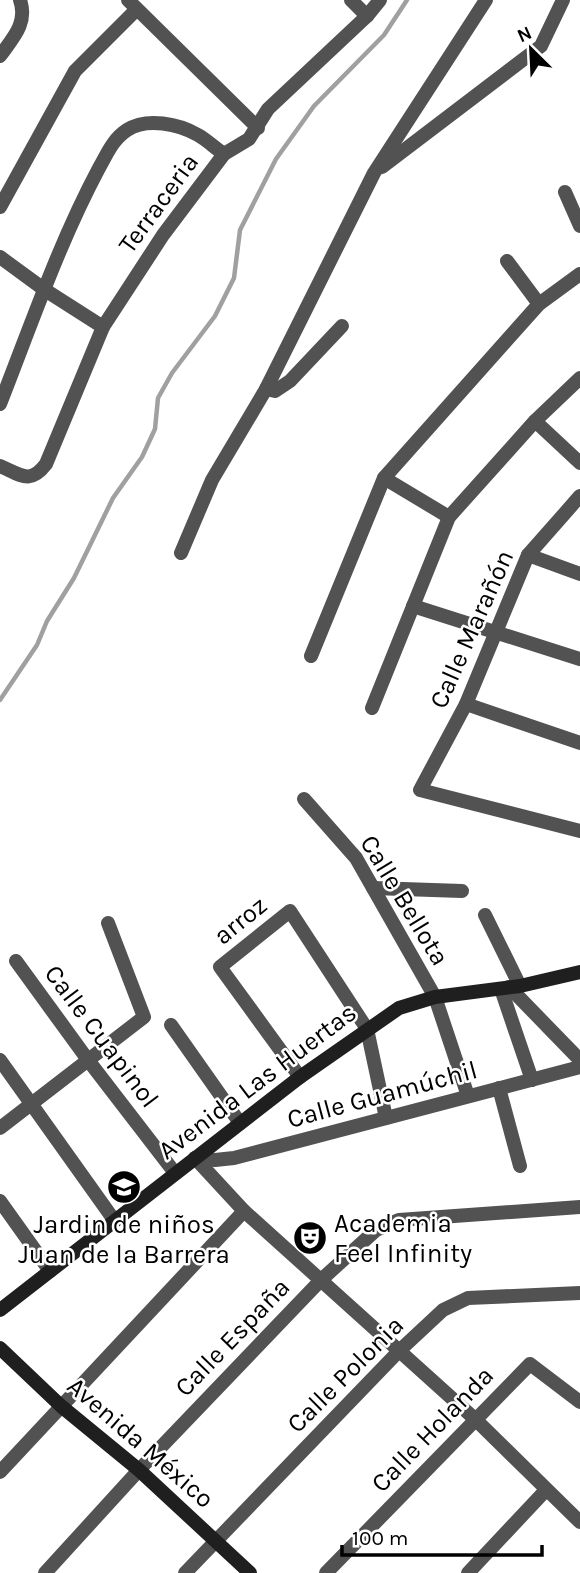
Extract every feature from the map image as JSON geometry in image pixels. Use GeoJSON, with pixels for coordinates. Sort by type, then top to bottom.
{"type":"FeatureCollection","features":[{"type":"Feature","properties":{"kind":"street"},"geometry":{"type":"LineString","coordinates":[[0,56],[20,27],[23,9],[20,0]]}},
{"type":"Feature","properties":{"kind":"street"},"geometry":{"type":"LineString","coordinates":[[351,0],[368,16]]}},
{"type":"Feature","properties":{"kind":"street","name":"Terraceria"},"geometry":{"type":"LineString","coordinates":[[0,466],[28,478],[37,475],[46,464],[103,327],[163,235],[223,154],[249,139],[268,109],[368,16],[380,0]]}},
{"type":"Feature","properties":{"kind":"street"},"geometry":{"type":"LineString","coordinates":[[181,553],[212,480],[266,389],[374,173],[486,0]]}},
{"type":"Feature","properties":{"kind":"street"},"geometry":{"type":"LineString","coordinates":[[374,173],[541,46],[563,0]]}},
{"type":"Feature","properties":{"kind":"street"},"geometry":{"type":"LineString","coordinates":[[0,207],[75,71],[132,5],[258,128]]}},
{"type":"Feature","properties":{"kind":"street"},"geometry":{"type":"LineString","coordinates":[[0,404],[85,196],[115,139],[128,129],[141,124],[160,123],[199,135],[223,154]]}},
{"type":"Feature","properties":{"kind":"street"},"geometry":{"type":"LineString","coordinates":[[565,192],[580,226]]}},
{"type":"Feature","properties":{"kind":"street"},"geometry":{"type":"LineString","coordinates":[[0,257],[103,327]]}},
{"type":"Feature","properties":{"kind":"street"},"geometry":{"type":"LineString","coordinates":[[507,261],[538,304]]}},
{"type":"Feature","properties":{"kind":"street"},"geometry":{"type":"LineString","coordinates":[[311,656],[384,478],[538,304],[580,274]]}},
{"type":"Feature","properties":{"kind":"street"},"geometry":{"type":"LineString","coordinates":[[266,389],[275,391],[290,381],[342,326]]}},
{"type":"Feature","properties":{"kind":"street"},"geometry":{"type":"LineString","coordinates":[[372,708],[449,517],[535,421],[580,379]]}},
{"type":"Feature","properties":{"kind":"street"},"geometry":{"type":"LineString","coordinates":[[535,421],[580,463]]}},
{"type":"Feature","properties":{"kind":"street"},"geometry":{"type":"LineString","coordinates":[[384,478],[449,517]]}},
{"type":"Feature","properties":{"kind":"street","name":"Calle Marañón"},"geometry":{"type":"LineString","coordinates":[[580,496],[528,555],[466,704],[420,790],[580,831]]}},
{"type":"Feature","properties":{"kind":"street"},"geometry":{"type":"LineString","coordinates":[[528,555],[580,574]]}},
{"type":"Feature","properties":{"kind":"street"},"geometry":{"type":"LineString","coordinates":[[413,606],[580,659]]}},
{"type":"Feature","properties":{"kind":"street"},"geometry":{"type":"LineString","coordinates":[[466,704],[580,743]]}},
{"type":"Feature","properties":{"kind":"street","name":"Calle Bellota"},"geometry":{"type":"LineString","coordinates":[[304,799],[356,858],[435,997],[468,1096]]}},
{"type":"Feature","properties":{"kind":"street"},"geometry":{"type":"LineString","coordinates":[[373,888],[462,891]]}},
{"type":"Feature","properties":{"kind":"street","name":"arroz"},"geometry":{"type":"LineString","coordinates":[[300,1077],[220,967],[290,911],[367,1029]]}},
{"type":"Feature","properties":{"kind":"street"},"geometry":{"type":"LineString","coordinates":[[485,915],[510,987],[532,1080]]}},
{"type":"Feature","properties":{"kind":"street"},"geometry":{"type":"LineString","coordinates":[[0,1128],[144,1017],[108,923]]}},
{"type":"Feature","properties":{"kind":"street","name":"Calle Cuapinol"},"geometry":{"type":"LineString","coordinates":[[16,961],[175,1173]]}},
{"type":"Feature","properties":{"kind":"street","name":"Avenida Las Huertas"},"geometry":{"type":"LineString","coordinates":[[0,1310],[300,1077],[399,1008],[435,997],[510,987],[580,972]]}},
{"type":"Feature","properties":{"kind":"street"},"geometry":{"type":"LineString","coordinates":[[510,987],[580,1060]]}},
{"type":"Feature","properties":{"kind":"street"},"geometry":{"type":"LineString","coordinates":[[170,1026],[240,1123]]}},
{"type":"Feature","properties":{"kind":"street"},"geometry":{"type":"LineString","coordinates":[[367,1029],[386,1118]]}},
{"type":"Feature","properties":{"kind":"street"},"geometry":{"type":"LineString","coordinates":[[0,1060],[114,1220]]}},
{"type":"Feature","properties":{"kind":"street","name":"Calle Guamúchil"},"geometry":{"type":"LineString","coordinates":[[195,1158],[234,1158],[580,1067]]}},
{"type":"Feature","properties":{"kind":"street"},"geometry":{"type":"LineString","coordinates":[[499,1088],[520,1166]]}},
{"type":"Feature","properties":{"kind":"street"},"geometry":{"type":"LineString","coordinates":[[195,1158],[244,1211],[476,1420],[580,1522]]}},
{"type":"Feature","properties":{"kind":"street"},"geometry":{"type":"LineString","coordinates":[[0,1201],[50,1270]]}},
{"type":"Feature","properties":{"kind":"street","name":"Calle España"},"geometry":{"type":"LineString","coordinates":[[45,1573],[321,1279],[376,1230],[399,1220],[580,1207]]}},
{"type":"Feature","properties":{"kind":"street"},"geometry":{"type":"LineString","coordinates":[[0,1472],[244,1211]]}},
{"type":"Feature","properties":{"kind":"street","name":"Calle Polonia"},"geometry":{"type":"LineString","coordinates":[[186,1573],[399,1351],[443,1310],[468,1298],[580,1293]]}},
{"type":"Feature","properties":{"kind":"street","name":"Avenida México"},"geometry":{"type":"LineString","coordinates":[[0,1348],[61,1406],[139,1470],[250,1573]]}},
{"type":"Feature","properties":{"kind":"street","name":"Calle Holanda"},"geometry":{"type":"LineString","coordinates":[[326,1573],[530,1364],[580,1402]]}},
{"type":"Feature","properties":{"kind":"street"},"geometry":{"type":"LineString","coordinates":[[468,1573],[546,1490]]}},
{"type":"Feature","properties":{"kind":"waterway"},"geometry":{"type":"LineString","coordinates":[[0,700],[37,645],[47,621],[74,578],[113,498],[142,457],[155,429],[158,398],[172,373],[215,316],[234,278],[240,230],[276,159],[314,106],[384,35],[407,0]]}},
{"type":"Feature","properties":{"kind":"place","name":"Jardin de niños Juan de la Barrera"},"geometry":{"type":"Point","coordinates":[124,1187]}},
{"type":"Feature","properties":{"kind":"place","name":"Academia Feel Infinity"},"geometry":{"type":"Point","coordinates":[310,1238]}}]}
